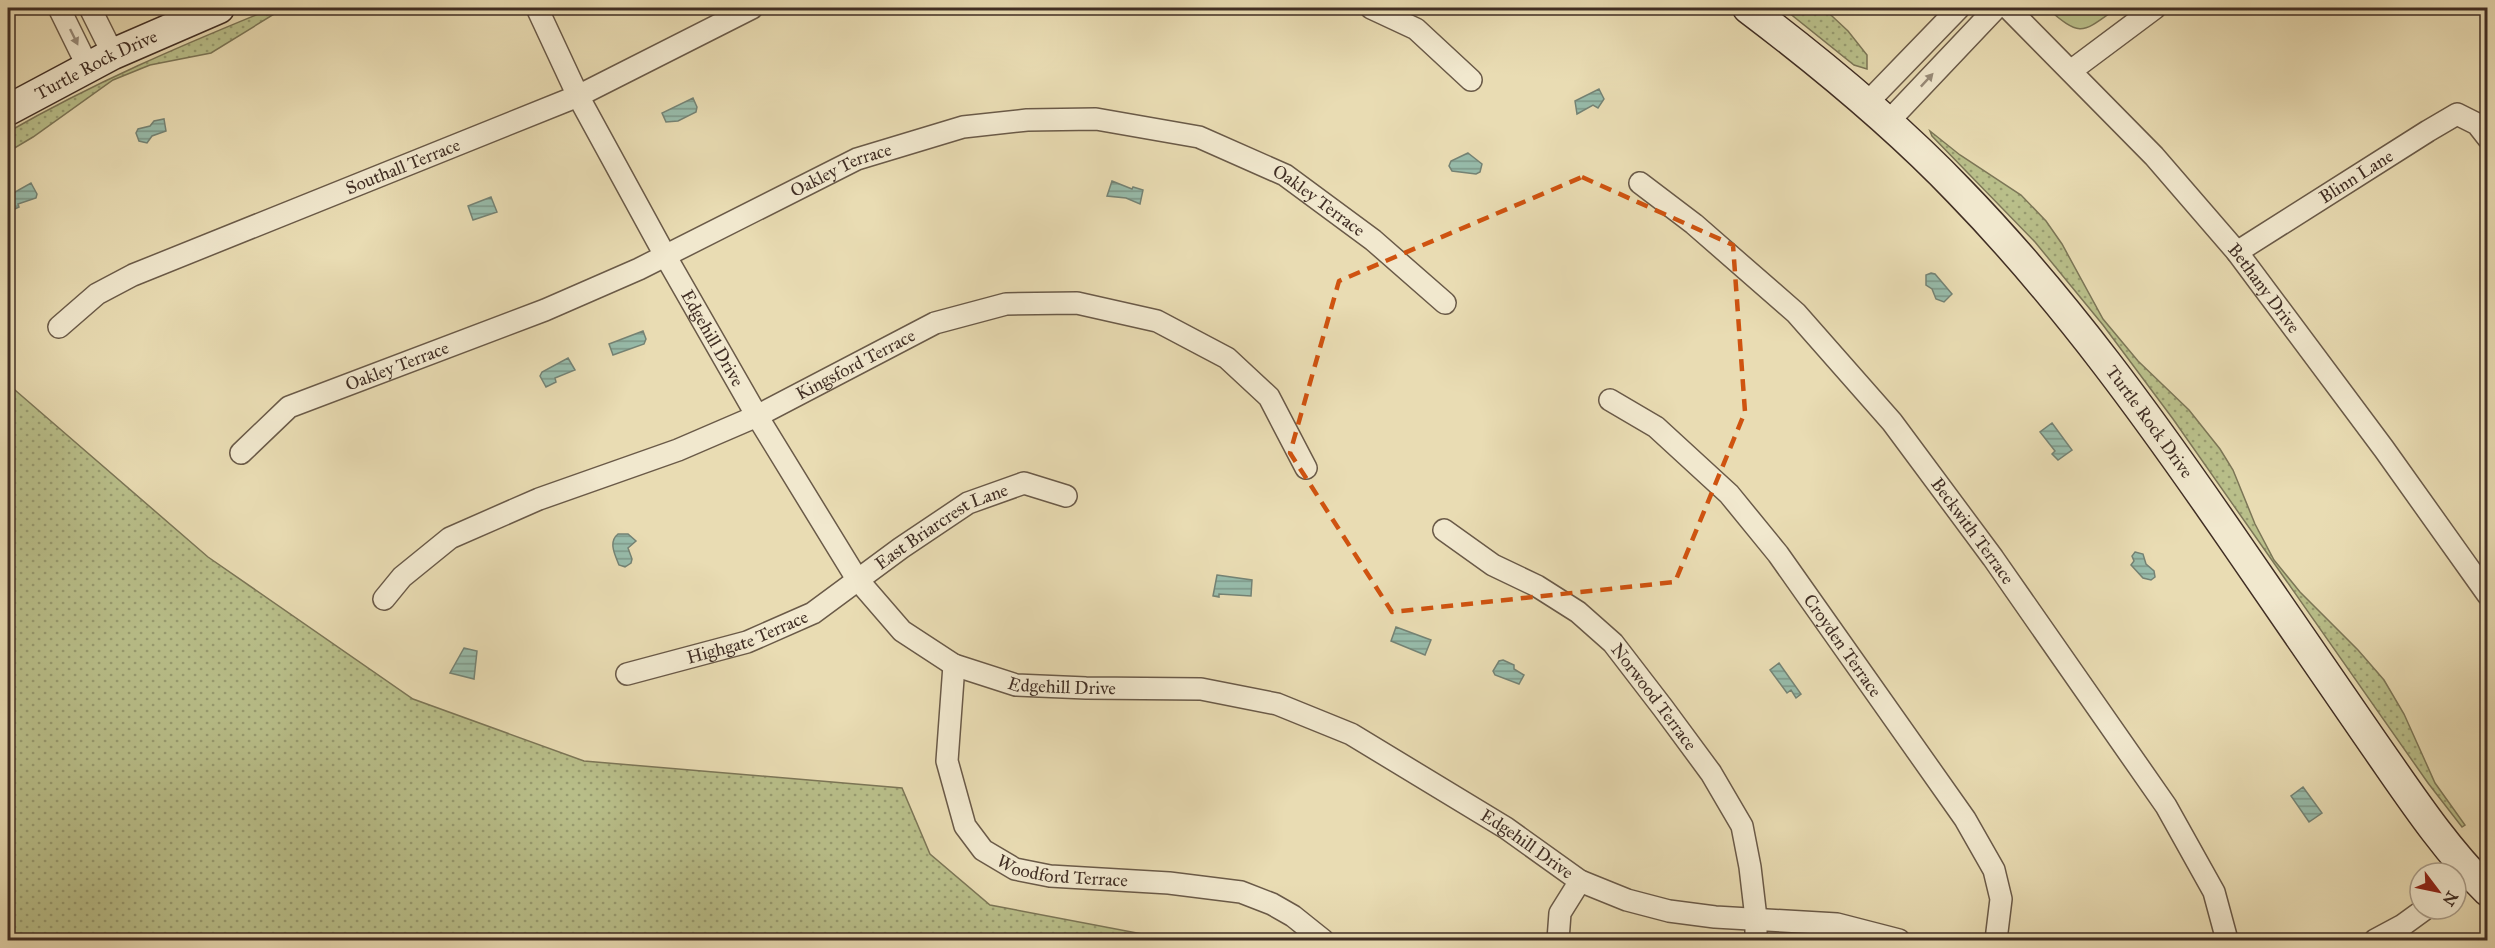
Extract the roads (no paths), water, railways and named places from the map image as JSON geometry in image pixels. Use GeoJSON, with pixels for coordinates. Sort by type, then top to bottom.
{"type":"FeatureCollection","features":[{"type":"Feature","properties":{"kind":"street"},"geometry":{"type":"LineString","coordinates":[[59,8],[101,61]]}},
{"type":"Feature","properties":{"kind":"street"},"geometry":{"type":"LineString","coordinates":[[90,8],[101,61]]}},
{"type":"Feature","properties":{"kind":"street","name":"Turtle Rock Drive"},"geometry":{"type":"LineString","coordinates":[[8,110],[101,61],[219,8]]}},
{"type":"Feature","properties":{"kind":"street","name":"Edgehill Drive"},"geometry":{"type":"LineString","coordinates":[[537,8],[578,96],[666,257],[758,416],[857,579],[902,631],[954,665],[1016,685],[1201,689],[1277,704],[1351,734],[1506,828],[1580,881],[1627,900],[1669,911],[1715,917],[1837,924],[1899,940]]}},
{"type":"Feature","properties":{"kind":"street","name":"Southall Terrace"},"geometry":{"type":"LineString","coordinates":[[59,327],[97,294],[133,275],[578,96],[752,8]]}},
{"type":"Feature","properties":{"kind":"street"},"geometry":{"type":"LineString","coordinates":[[1371,8],[1416,29],[1471,80]]}},
{"type":"Feature","properties":{"kind":"street","name":"Turtle Rock Drive"},"geometry":{"type":"LineString","coordinates":[[1748,8],[1877,113],[1959,190],[2052,294],[2117,375],[2187,473],[2471,884]]}},
{"type":"Feature","properties":{"kind":"street"},"geometry":{"type":"LineString","coordinates":[[1877,113],[1959,8]]}},
{"type":"Feature","properties":{"kind":"street"},"geometry":{"type":"LineString","coordinates":[[1877,113],[1996,8]]}},
{"type":"Feature","properties":{"kind":"street","name":"Bethany Drive"},"geometry":{"type":"LineString","coordinates":[[2008,8],[2072,70],[2154,156],[2237,252],[2384,449],[2487,595]]}},
{"type":"Feature","properties":{"kind":"street"},"geometry":{"type":"LineString","coordinates":[[2072,70],[2155,8]]}},
{"type":"Feature","properties":{"kind":"street","name":"Blinn Lane"},"geometry":{"type":"LineString","coordinates":[[2237,252],[2457,114],[2482,131]]}},
{"type":"Feature","properties":{"kind":"street","name":"Oakley Terrace"},"geometry":{"type":"LineString","coordinates":[[241,453],[289,407],[544,310],[666,257],[740,217],[857,159],[963,127],[1027,120],[1096,119],[1198,137],[1285,175],[1373,240],[1445,303]]}},
{"type":"Feature","properties":{"kind":"street","name":"Beckwith Terrace"},"geometry":{"type":"LineString","coordinates":[[1640,183],[1694,224],[1796,313],[1892,422],[1993,558],[2166,806],[2214,892],[2227,940]]}},
{"type":"Feature","properties":{"kind":"street","name":"Kingsford Terrace"},"geometry":{"type":"LineString","coordinates":[[384,600],[402,577],[450,538],[539,499],[678,450],[758,416],[935,323],[1006,304],[1077,303],[1157,321],[1227,358],[1269,397],[1306,468]]}},
{"type":"Feature","properties":{"kind":"street","name":"Croyden Terrace"},"geometry":{"type":"LineString","coordinates":[[1610,400],[1656,427],[1729,494],[1778,554],[1965,819],[1994,870],[2001,899],[1996,940]]}},
{"type":"Feature","properties":{"kind":"street","name":"East Briarcrest Lane"},"geometry":{"type":"LineString","coordinates":[[857,579],[968,503],[1023,483],[1066,496]]}},
{"type":"Feature","properties":{"kind":"street","name":"Norwood Terrace"},"geometry":{"type":"LineString","coordinates":[[1444,530],[1493,565],[1537,586],[1578,612],[1613,643],[1711,773],[1742,826],[1750,867],[1756,918],[1756,940]]}},
{"type":"Feature","properties":{"kind":"street","name":"Highgate Terrace"},"geometry":{"type":"LineString","coordinates":[[627,674],[747,642],[813,612],[857,579]]}},
{"type":"Feature","properties":{"kind":"street","name":"Woodford Terrace"},"geometry":{"type":"LineString","coordinates":[[954,665],[947,762],[951,783],[965,826],[983,850],[1015,869],[1050,876],[1169,884],[1241,892],[1272,904],[1293,916],[1323,940]]}},
{"type":"Feature","properties":{"kind":"street"},"geometry":{"type":"LineString","coordinates":[[1557,940],[1560,913],[1580,881]]}},
{"type":"Feature","properties":{"kind":"street"},"geometry":{"type":"LineString","coordinates":[[2375,940],[2408,921]]}}]}
